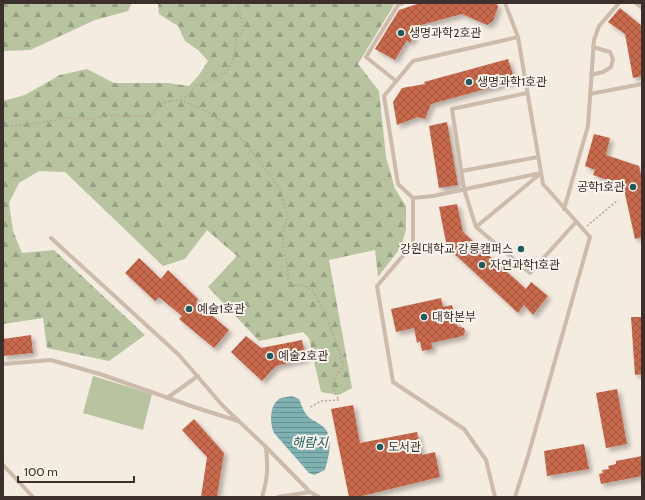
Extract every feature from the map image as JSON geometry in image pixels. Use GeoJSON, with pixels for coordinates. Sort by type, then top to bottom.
{"type":"FeatureCollection","features":[{"type":"Feature","properties":{"kind":"lane"},"geometry":{"type":"LineString","coordinates":[[396,81],[366,57],[398,5],[403,3]]}},
{"type":"Feature","properties":{"kind":"lane"},"geometry":{"type":"LineString","coordinates":[[505,3],[518,37],[543,184],[590,238],[515,497]]}},
{"type":"Feature","properties":{"kind":"lane"},"geometry":{"type":"LineString","coordinates":[[564,209],[588,126],[594,40],[599,26],[619,3]]}},
{"type":"Feature","properties":{"kind":"lane"},"geometry":{"type":"LineString","coordinates":[[636,3],[642,8]]}},
{"type":"Feature","properties":{"kind":"lane"},"geometry":{"type":"LineString","coordinates":[[495,497],[486,460],[464,429],[393,382],[377,286],[412,244],[413,198],[398,184],[384,96],[413,61],[518,37]]}},
{"type":"Feature","properties":{"kind":"lane"},"geometry":{"type":"LineString","coordinates":[[592,75],[603,72],[611,67],[612,59],[610,52],[593,47]]}},
{"type":"Feature","properties":{"kind":"lane"},"geometry":{"type":"LineString","coordinates":[[590,94],[642,84]]}},
{"type":"Feature","properties":{"kind":"lane"},"geometry":{"type":"LineString","coordinates":[[527,93],[452,109],[464,189],[476,227],[530,273],[576,222]]}},
{"type":"Feature","properties":{"kind":"lane"},"geometry":{"type":"LineString","coordinates":[[462,172],[538,156]]}},
{"type":"Feature","properties":{"kind":"lane"},"geometry":{"type":"LineString","coordinates":[[413,198],[433,196],[541,173]]}},
{"type":"Feature","properties":{"kind":"lane"},"geometry":{"type":"LineString","coordinates":[[476,227],[541,173]]}},
{"type":"Feature","properties":{"kind":"lane"},"geometry":{"type":"LineString","coordinates":[[51,238],[179,355],[224,406],[310,492],[319,497]]}},
{"type":"Feature","properties":{"kind":"lane"},"geometry":{"type":"LineString","coordinates":[[3,364],[51,360],[103,375],[240,422]]}},
{"type":"Feature","properties":{"kind":"lane"},"geometry":{"type":"LineString","coordinates":[[167,398],[198,376]]}},
{"type":"Feature","properties":{"kind":"lane"},"geometry":{"type":"LineString","coordinates":[[262,497],[268,467],[266,447]]}},
{"type":"Feature","properties":{"kind":"lane"},"geometry":{"type":"LineString","coordinates":[[3,465],[33,497]]}},
{"type":"Feature","properties":{"kind":"lane"},"geometry":{"type":"LineString","coordinates":[[278,497],[310,492]]}},
{"type":"Feature","properties":{"kind":"path"},"geometry":{"type":"LineString","coordinates":[[182,100],[196,86],[223,74],[231,65],[235,54],[236,40],[243,31],[237,3]]}},
{"type":"Feature","properties":{"kind":"path"},"geometry":{"type":"LineString","coordinates":[[3,126],[27,125],[66,118],[92,119],[106,115],[134,116],[152,114],[164,102],[182,100],[206,111],[234,130],[281,190],[287,217],[283,234],[283,244],[289,284],[306,287],[314,294],[334,335],[342,364],[342,368],[333,382],[332,387],[339,400],[320,401],[309,408]]}},
{"type":"Feature","properties":{"kind":"path"},"geometry":{"type":"LineString","coordinates":[[583,230],[618,200]]}},
{"type":"Feature","properties":{"kind":"green space"},"geometry":{"type":"Polygon","coordinates":[[[3,3],[132,3],[128,11],[95,20],[30,50],[3,51],[3,3]]]}},
{"type":"Feature","properties":{"kind":"green space"},"geometry":{"type":"Polygon","coordinates":[[[158,3],[395,3],[358,64],[379,91],[386,157],[395,189],[406,206],[406,230],[401,247],[378,277],[375,250],[329,260],[352,388],[339,395],[321,392],[309,338],[303,332],[259,341],[208,287],[237,256],[207,230],[185,259],[163,266],[65,172],[39,171],[19,183],[9,203],[13,231],[22,253],[54,250],[145,335],[109,361],[47,348],[43,318],[3,324],[3,101],[25,95],[60,75],[87,69],[114,83],[168,83],[189,86],[199,75],[208,61],[198,50],[185,41],[178,26],[159,14],[158,3]]]}},
{"type":"Feature","properties":{"kind":"green space"},"geometry":{"type":"Polygon","coordinates":[[[93,376],[152,394],[143,430],[83,413],[93,376]]]}},
{"type":"Feature","properties":{"kind":"water","name":"해람지"},"geometry":{"type":"Polygon","coordinates":[[[292,396],[299,399],[308,416],[321,425],[328,434],[330,446],[325,470],[314,475],[309,473],[274,433],[271,420],[273,406],[279,399],[292,396]]]}},
{"type":"Feature","properties":{"kind":"building","name":"생명과학2호관"},"geometry":{"type":"Polygon","coordinates":[[[420,3],[497,3],[498,7],[493,21],[487,25],[462,14],[421,25],[410,43],[407,40],[395,60],[375,49],[399,10],[420,3]]]}},
{"type":"Feature","properties":{"kind":"building"},"geometry":{"type":"Polygon","coordinates":[[[620,8],[642,26],[642,76],[633,78],[625,34],[608,22],[620,8]]]}},
{"type":"Feature","properties":{"kind":"building","name":"생명과학1호관"},"geometry":{"type":"Polygon","coordinates":[[[508,59],[515,81],[431,104],[425,119],[418,117],[397,125],[393,102],[402,88],[425,84],[424,82],[508,59]]]}},
{"type":"Feature","properties":{"kind":"building"},"geometry":{"type":"Polygon","coordinates":[[[447,122],[458,185],[439,188],[429,126],[447,122]]]}},
{"type":"Feature","properties":{"kind":"building","name":"공학1호관"},"geometry":{"type":"Polygon","coordinates":[[[594,134],[610,138],[606,155],[639,166],[642,179],[642,237],[635,239],[623,185],[593,175],[595,170],[585,166],[594,134]]]}},
{"type":"Feature","properties":{"kind":"building","name":"자연과학1호관"},"geometry":{"type":"Polygon","coordinates":[[[457,204],[463,232],[526,289],[531,282],[548,296],[533,315],[524,305],[518,313],[447,247],[439,207],[457,204]]]}},
{"type":"Feature","properties":{"kind":"building","name":"예술1호관"},"geometry":{"type":"Polygon","coordinates":[[[139,258],[161,279],[168,270],[198,299],[196,302],[229,330],[214,348],[179,319],[182,316],[159,297],[155,301],[125,273],[139,258]]]}},
{"type":"Feature","properties":{"kind":"building","name":"대학본부"},"geometry":{"type":"Polygon","coordinates":[[[441,298],[443,307],[452,305],[457,326],[464,328],[464,335],[431,343],[433,349],[422,351],[420,341],[417,343],[414,328],[396,332],[391,309],[441,298]]]}},
{"type":"Feature","properties":{"kind":"building"},"geometry":{"type":"Polygon","coordinates":[[[631,317],[642,317],[642,374],[635,375],[631,317]]]}},
{"type":"Feature","properties":{"kind":"building"},"geometry":{"type":"Polygon","coordinates":[[[31,335],[33,353],[3,356],[3,339],[31,335]]]}},
{"type":"Feature","properties":{"kind":"building","name":"예술2호관"},"geometry":{"type":"Polygon","coordinates":[[[246,336],[261,348],[302,340],[306,359],[276,366],[262,381],[231,352],[246,336]]]}},
{"type":"Feature","properties":{"kind":"building"},"geometry":{"type":"Polygon","coordinates":[[[617,389],[627,444],[606,448],[596,393],[617,389]]]}},
{"type":"Feature","properties":{"kind":"building","name":"도서관"},"geometry":{"type":"Polygon","coordinates":[[[353,405],[360,443],[417,432],[422,455],[435,452],[440,477],[358,497],[349,497],[331,409],[353,405]]]}},
{"type":"Feature","properties":{"kind":"building"},"geometry":{"type":"Polygon","coordinates":[[[194,419],[224,453],[217,497],[201,497],[207,457],[182,430],[194,419]]]}},
{"type":"Feature","properties":{"kind":"building"},"geometry":{"type":"Polygon","coordinates":[[[584,444],[589,469],[547,476],[544,451],[584,444]]]}},
{"type":"Feature","properties":{"kind":"building"},"geometry":{"type":"Polygon","coordinates":[[[642,456],[642,476],[601,484],[599,474],[603,473],[602,470],[609,469],[608,466],[616,464],[616,461],[642,456]]]}},
{"type":"Feature","properties":{"kind":"place","name":"생명과학2호관"},"geometry":{"type":"Point","coordinates":[401,33]}},
{"type":"Feature","properties":{"kind":"place","name":"생명과학1호관"},"geometry":{"type":"Point","coordinates":[469,82]}},
{"type":"Feature","properties":{"kind":"place","name":"공학1호관"},"geometry":{"type":"Point","coordinates":[633,187]}},
{"type":"Feature","properties":{"kind":"place","name":"강원대학교 강릉캠퍼스"},"geometry":{"type":"Point","coordinates":[521,249]}},
{"type":"Feature","properties":{"kind":"place","name":"자연과학1호관"},"geometry":{"type":"Point","coordinates":[482,265]}},
{"type":"Feature","properties":{"kind":"place","name":"예술1호관"},"geometry":{"type":"Point","coordinates":[189,309]}},
{"type":"Feature","properties":{"kind":"place","name":"대학본부"},"geometry":{"type":"Point","coordinates":[424,317]}},
{"type":"Feature","properties":{"kind":"place","name":"예술2호관"},"geometry":{"type":"Point","coordinates":[270,356]}},
{"type":"Feature","properties":{"kind":"place","name":"도서관"},"geometry":{"type":"Point","coordinates":[380,447]}}]}
